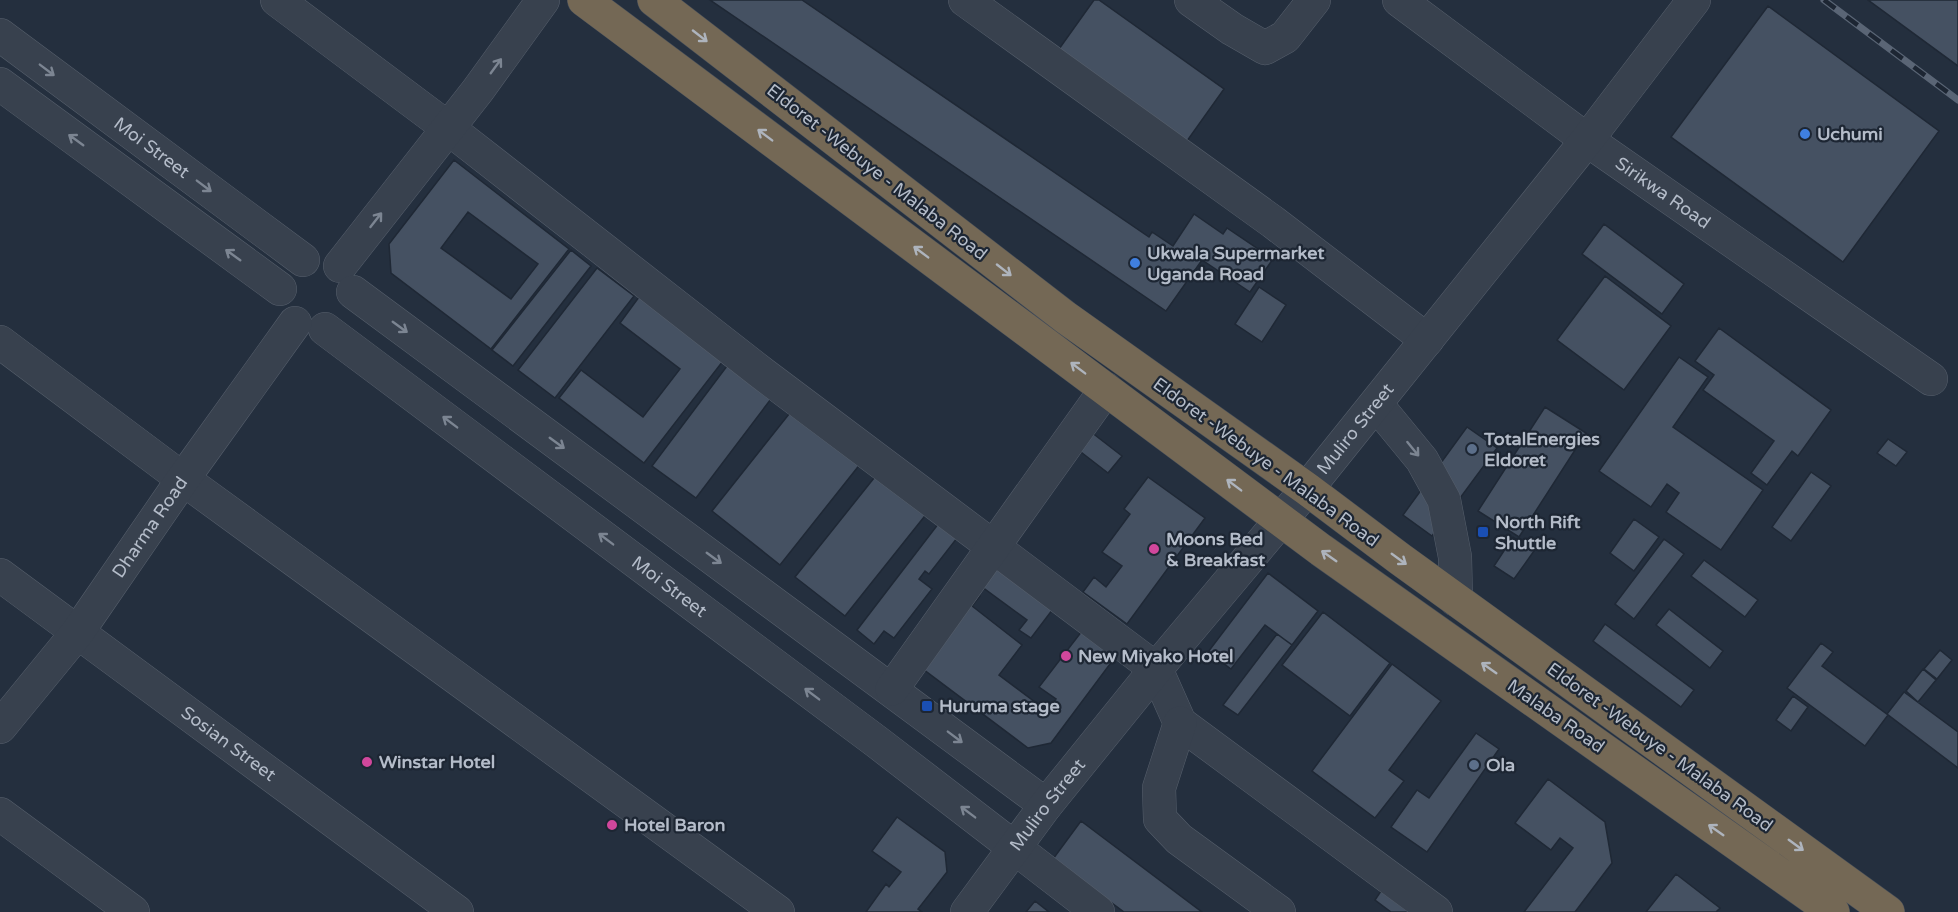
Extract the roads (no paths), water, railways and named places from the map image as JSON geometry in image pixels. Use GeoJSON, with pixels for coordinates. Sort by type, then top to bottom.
{"type":"FeatureCollection","features":[{"type":"Feature","properties":{"kind":"highway","name":"Eldoret -Webuye - Malaba Road"},"geometry":{"type":"LineString","coordinates":[[584,0],[1281,520]]}},
{"type":"Feature","properties":{"kind":"highway","name":"Eldoret -Webuye - Malaba Road"},"geometry":{"type":"LineString","coordinates":[[654,0],[1065,317],[1307,489],[1456,600],[1888,912]]}},
{"type":"Feature","properties":{"kind":"highway","name":"Malaba Road"},"geometry":{"type":"LineString","coordinates":[[1281,520],[1833,912]]}},
{"type":"Feature","properties":{"kind":"street"},"geometry":{"type":"LineString","coordinates":[[277,0],[448,128],[763,374],[1156,669],[1180,723],[1436,912]]}},
{"type":"Feature","properties":{"kind":"street"},"geometry":{"type":"LineString","coordinates":[[543,0],[448,128],[347,279],[352,305],[346,316],[336,324],[310,326],[288,316],[280,289],[288,272],[303,260],[322,258],[347,279],[1046,805]]}},
{"type":"Feature","properties":{"kind":"street"},"geometry":{"type":"LineString","coordinates":[[965,0],[1273,222],[1427,340]]}},
{"type":"Feature","properties":{"kind":"street"},"geometry":{"type":"LineString","coordinates":[[1191,0],[1232,29],[1265,48],[1285,37],[1314,0]]}},
{"type":"Feature","properties":{"kind":"street","name":"Sirikwa Road"},"geometry":{"type":"LineString","coordinates":[[1399,0],[1587,140],[1931,380]]}},
{"type":"Feature","properties":{"kind":"street","name":"Muliro Street"},"geometry":{"type":"LineString","coordinates":[[968,912],[1046,805],[1376,404],[1587,140],[1694,0]]}},
{"type":"Feature","properties":{"kind":"street","name":"Moi Street"},"geometry":{"type":"LineString","coordinates":[[0,35],[303,260]]}},
{"type":"Feature","properties":{"kind":"street","name":"Moi Street"},"geometry":{"type":"LineString","coordinates":[[0,84],[280,289]]}},
{"type":"Feature","properties":{"kind":"street","name":"Moi Street"},"geometry":{"type":"LineString","coordinates":[[310,326],[1014,847],[1098,912]]}},
{"type":"Feature","properties":{"kind":"street","name":"Dharma Road"},"geometry":{"type":"LineString","coordinates":[[0,727],[77,633],[183,479],[310,326]]}},
{"type":"Feature","properties":{"kind":"street"},"geometry":{"type":"LineString","coordinates":[[0,342],[183,479],[778,912]]}},
{"type":"Feature","properties":{"kind":"street"},"geometry":{"type":"LineString","coordinates":[[892,689],[1106,389]]}},
{"type":"Feature","properties":{"kind":"street"},"geometry":{"type":"LineString","coordinates":[[1376,404],[1422,460],[1444,500],[1455,557],[1456,600]]}},
{"type":"Feature","properties":{"kind":"street","name":"Sosian Street"},"geometry":{"type":"LineString","coordinates":[[0,575],[457,912]]}},
{"type":"Feature","properties":{"kind":"street"},"geometry":{"type":"LineString","coordinates":[[1180,723],[1159,788],[1160,819],[1179,838],[1265,908]]}},
{"type":"Feature","properties":{"kind":"street"},"geometry":{"type":"LineString","coordinates":[[0,814],[133,912]]}},
{"type":"Feature","properties":{"kind":"railway"},"geometry":{"type":"LineString","coordinates":[[1824,0],[1958,100]]}},
{"type":"Feature","properties":{"kind":"place","name":"Uchumi"},"geometry":{"type":"Point","coordinates":[1805,134]}},
{"type":"Feature","properties":{"kind":"place","name":"Ukwala Supermarket Uganda Road"},"geometry":{"type":"Point","coordinates":[1135,263]}},
{"type":"Feature","properties":{"kind":"place","name":"TotalEnergies Eldoret"},"geometry":{"type":"Point","coordinates":[1472,449]}},
{"type":"Feature","properties":{"kind":"place","name":"North Rift Shuttle"},"geometry":{"type":"Point","coordinates":[1483,532]}},
{"type":"Feature","properties":{"kind":"place","name":"Moons Bed & Breakfast"},"geometry":{"type":"Point","coordinates":[1154,549]}},
{"type":"Feature","properties":{"kind":"place","name":"New Miyako Hotel"},"geometry":{"type":"Point","coordinates":[1066,656]}},
{"type":"Feature","properties":{"kind":"place","name":"Huruma stage"},"geometry":{"type":"Point","coordinates":[927,706]}},
{"type":"Feature","properties":{"kind":"place","name":"Winstar Hotel"},"geometry":{"type":"Point","coordinates":[367,762]}},
{"type":"Feature","properties":{"kind":"place","name":"Ola"},"geometry":{"type":"Point","coordinates":[1474,765]}},
{"type":"Feature","properties":{"kind":"place","name":"Hotel Baron"},"geometry":{"type":"Point","coordinates":[612,825]}}]}
